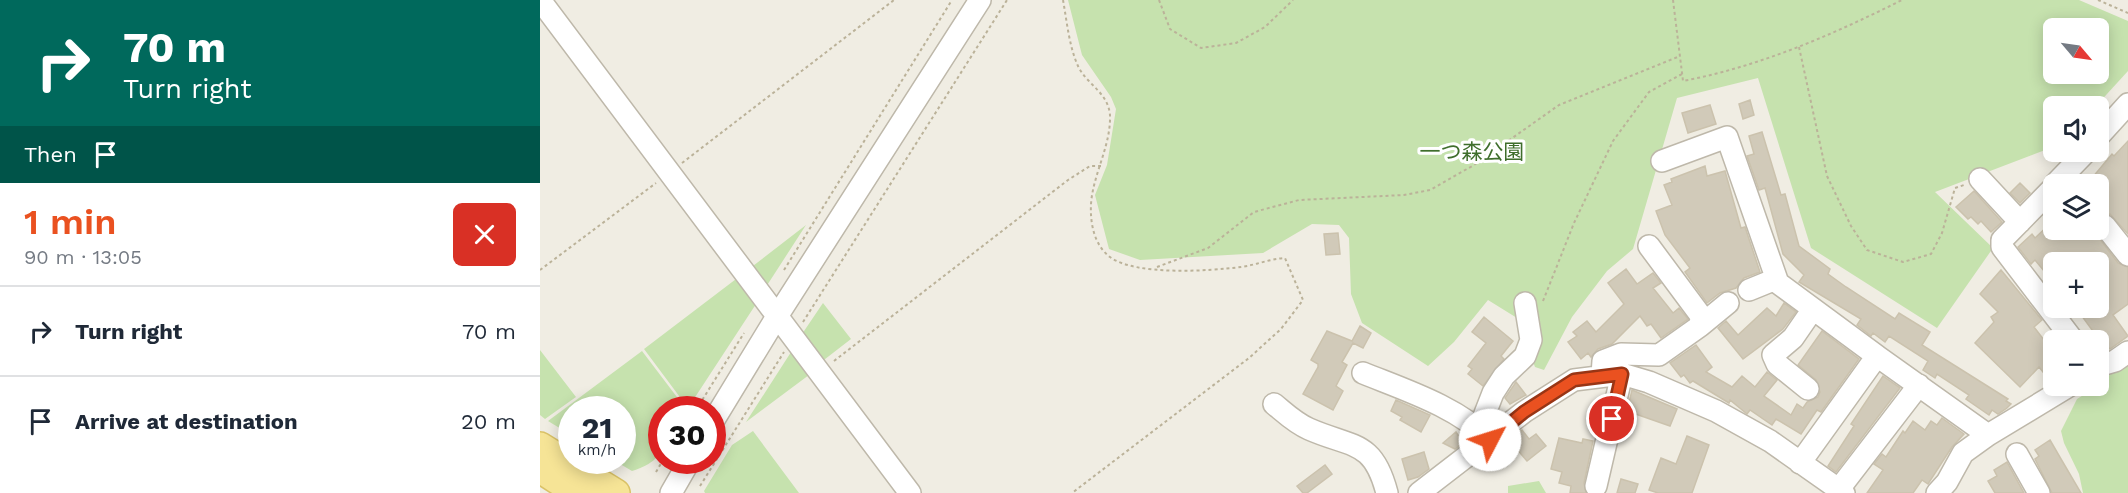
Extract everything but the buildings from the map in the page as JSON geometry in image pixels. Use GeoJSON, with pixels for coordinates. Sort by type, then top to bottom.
{"type":"FeatureCollection","features":[{"type":"Feature","properties":{"kind":"main road"},"geometry":{"type":"LineString","coordinates":[[540,446],[616,493]]}},
{"type":"Feature","properties":{"kind":"main road"},"geometry":{"type":"LineString","coordinates":[[540,470],[577,493]]}},
{"type":"Feature","properties":{"kind":"street"},"geometry":{"type":"LineString","coordinates":[[540,0],[766,300],[776,318],[910,493]]}},
{"type":"Feature","properties":{"kind":"street"},"geometry":{"type":"LineString","coordinates":[[726,400],[980,0]]}},
{"type":"Feature","properties":{"kind":"street"},"geometry":{"type":"LineString","coordinates":[[2109,125],[2128,104]]}},
{"type":"Feature","properties":{"kind":"street"},"geometry":{"type":"LineString","coordinates":[[1662,161],[1727,137],[1778,283],[1988,435]]}},
{"type":"Feature","properties":{"kind":"street"},"geometry":{"type":"LineString","coordinates":[[2065,174],[2077,162]]}},
{"type":"Feature","properties":{"kind":"street"},"geometry":{"type":"LineString","coordinates":[[1980,179],[2020,222]]}},
{"type":"Feature","properties":{"kind":"street"},"geometry":{"type":"LineString","coordinates":[[2043,198],[2002,240],[2002,247],[2065,330]]}},
{"type":"Feature","properties":{"kind":"street"},"geometry":{"type":"LineString","coordinates":[[2109,230],[2128,255]]}},
{"type":"Feature","properties":{"kind":"street"},"geometry":{"type":"LineString","coordinates":[[1649,246],[1701,316],[1700,326]]}},
{"type":"Feature","properties":{"kind":"street"},"geometry":{"type":"LineString","coordinates":[[1749,290],[1776,279]]}},
{"type":"Feature","properties":{"kind":"street"},"geometry":{"type":"LineString","coordinates":[[1485,435],[1492,393],[1504,376],[1525,356],[1531,340],[1525,303]]}},
{"type":"Feature","properties":{"kind":"street"},"geometry":{"type":"LineString","coordinates":[[1596,486],[1612,375],[1603,361],[1621,354],[1659,355],[1728,303]]}},
{"type":"Feature","properties":{"kind":"street"},"geometry":{"type":"LineString","coordinates":[[1808,389],[1777,364],[1773,355],[1793,338],[1813,309]]}},
{"type":"Feature","properties":{"kind":"street"},"geometry":{"type":"LineString","coordinates":[[2109,363],[2128,352]]}},
{"type":"Feature","properties":{"kind":"street"},"geometry":{"type":"LineString","coordinates":[[1800,463],[1877,356]]}},
{"type":"Feature","properties":{"kind":"street"},"geometry":{"type":"LineString","coordinates":[[1363,373],[1421,396],[1485,435]]}},
{"type":"Feature","properties":{"kind":"street"},"geometry":{"type":"LineString","coordinates":[[1419,493],[1485,435],[1574,380],[1612,375],[1649,382],[1716,411],[1770,441],[1841,491],[1919,385]]}},
{"type":"Feature","properties":{"kind":"street"},"geometry":{"type":"LineString","coordinates":[[1937,493],[1947,482],[1963,453],[2052,396]]}},
{"type":"Feature","properties":{"kind":"street"},"geometry":{"type":"LineString","coordinates":[[1274,404],[1296,422],[1343,440],[1374,459],[1381,471],[1387,493]]}},
{"type":"Feature","properties":{"kind":"street"},"geometry":{"type":"LineString","coordinates":[[2017,454],[2039,493]]}},
{"type":"Feature","properties":{"kind":"street"},"geometry":{"type":"LineString","coordinates":[[671,493],[682,474]]}},
{"type":"Feature","properties":{"kind":"path"},"geometry":{"type":"LineString","coordinates":[[540,270],[894,0]]}},
{"type":"Feature","properties":{"kind":"path"},"geometry":{"type":"LineString","coordinates":[[784,270],[952,0]]}},
{"type":"Feature","properties":{"kind":"path"},"geometry":{"type":"LineString","coordinates":[[700,486],[1007,0]]}},
{"type":"Feature","properties":{"kind":"path"},"geometry":{"type":"LineString","coordinates":[[1063,0],[1072,50],[1080,69],[1107,100],[1110,115],[1101,166],[1091,202],[1093,229],[1101,248],[1112,258],[1153,268],[1243,267],[1268,259],[1285,258],[1303,300],[1281,329],[1249,358],[1072,493]]}},
{"type":"Feature","properties":{"kind":"path"},"geometry":{"type":"LineString","coordinates":[[1159,0],[1170,29],[1201,48],[1236,43],[1265,27],[1293,0]]}},
{"type":"Feature","properties":{"kind":"path"},"geometry":{"type":"LineString","coordinates":[[1673,0],[1683,81],[1722,73],[1829,36],[1902,0]]}},
{"type":"Feature","properties":{"kind":"path"},"geometry":{"type":"LineString","coordinates":[[2098,0],[2128,13]]}},
{"type":"Feature","properties":{"kind":"path"},"geometry":{"type":"LineString","coordinates":[[1799,47],[1827,176],[1851,226],[1867,250],[1903,262],[1931,254],[1942,233],[1955,188],[1980,179]]}},
{"type":"Feature","properties":{"kind":"path"},"geometry":{"type":"LineString","coordinates":[[1153,268],[1208,248],[1254,212],[1299,200],[1404,195],[1430,190],[1474,165],[1559,105],[1680,56]]}},
{"type":"Feature","properties":{"kind":"path"},"geometry":{"type":"LineString","coordinates":[[1530,333],[1574,223],[1613,141],[1649,93],[1682,74]]}},
{"type":"Feature","properties":{"kind":"path"},"geometry":{"type":"LineString","coordinates":[[819,372],[1068,180],[1090,166],[1101,166]]}},
{"type":"Feature","properties":{"kind":"path"},"geometry":{"type":"LineString","coordinates":[[705,396],[747,330]]}},
{"type":"Feature","properties":{"kind":"green space","name":"一つ森公園"},"geometry":{"type":"Polygon","coordinates":[[[1068,0],[2079,0],[2128,21],[2128,71],[2105,96],[2043,96],[2043,151],[1935,192],[1993,248],[1937,328],[1811,248],[1758,78],[1677,98],[1633,249],[1607,271],[1572,317],[1544,370],[1535,367],[1517,318],[1488,300],[1454,342],[1428,366],[1362,323],[1351,294],[1349,238],[1339,225],[1312,224],[1263,253],[1140,260],[1109,249],[1095,195],[1107,165],[1116,109],[1111,97],[1082,55],[1068,0]]]}},
{"type":"Feature","properties":{"kind":"green space"},"geometry":{"type":"Polygon","coordinates":[[[806,225],[764,290],[749,269],[806,225]]]}},
{"type":"Feature","properties":{"kind":"green space"},"geometry":{"type":"Polygon","coordinates":[[[740,276],[758,301],[696,396],[679,396],[644,349],[740,276]]]}},
{"type":"Feature","properties":{"kind":"green space"},"geometry":{"type":"Polygon","coordinates":[[[823,303],[851,339],[820,363],[800,337],[823,303]]]}},
{"type":"Feature","properties":{"kind":"green space"},"geometry":{"type":"Polygon","coordinates":[[[793,349],[813,372],[746,422],[793,349]]]}},
{"type":"Feature","properties":{"kind":"green space"},"geometry":{"type":"Polygon","coordinates":[[[540,350],[575,396],[558,396],[558,410],[545,419],[540,415],[540,350]]]}},
{"type":"Feature","properties":{"kind":"green space"},"geometry":{"type":"Polygon","coordinates":[[[642,351],[676,396],[648,396],[648,464],[636,469],[636,396],[582,396],[642,351]]]}},
{"type":"Feature","properties":{"kind":"green space"},"geometry":{"type":"Polygon","coordinates":[[[2128,361],[2128,493],[2083,493],[2079,474],[2064,443],[2061,431],[2077,399],[2082,396],[2109,396],[2109,375],[2128,361]]]}},
{"type":"Feature","properties":{"kind":"green space"},"geometry":{"type":"Polygon","coordinates":[[[558,414],[558,427],[548,421],[558,414]]]}},
{"type":"Feature","properties":{"kind":"green space"},"geometry":{"type":"Polygon","coordinates":[[[753,431],[799,493],[705,493],[714,474],[726,474],[726,455],[732,445],[753,431]]]}},
{"type":"Feature","properties":{"kind":"green space"},"geometry":{"type":"Polygon","coordinates":[[[1539,481],[1546,493],[1508,493],[1508,486],[1539,481]]]}},
{"type":"Feature","properties":{"kind":"route"},"geometry":{"type":"LineString","coordinates":[[1490,440],[1524,412],[1574,380],[1622,374],[1612,419]]}}]}
